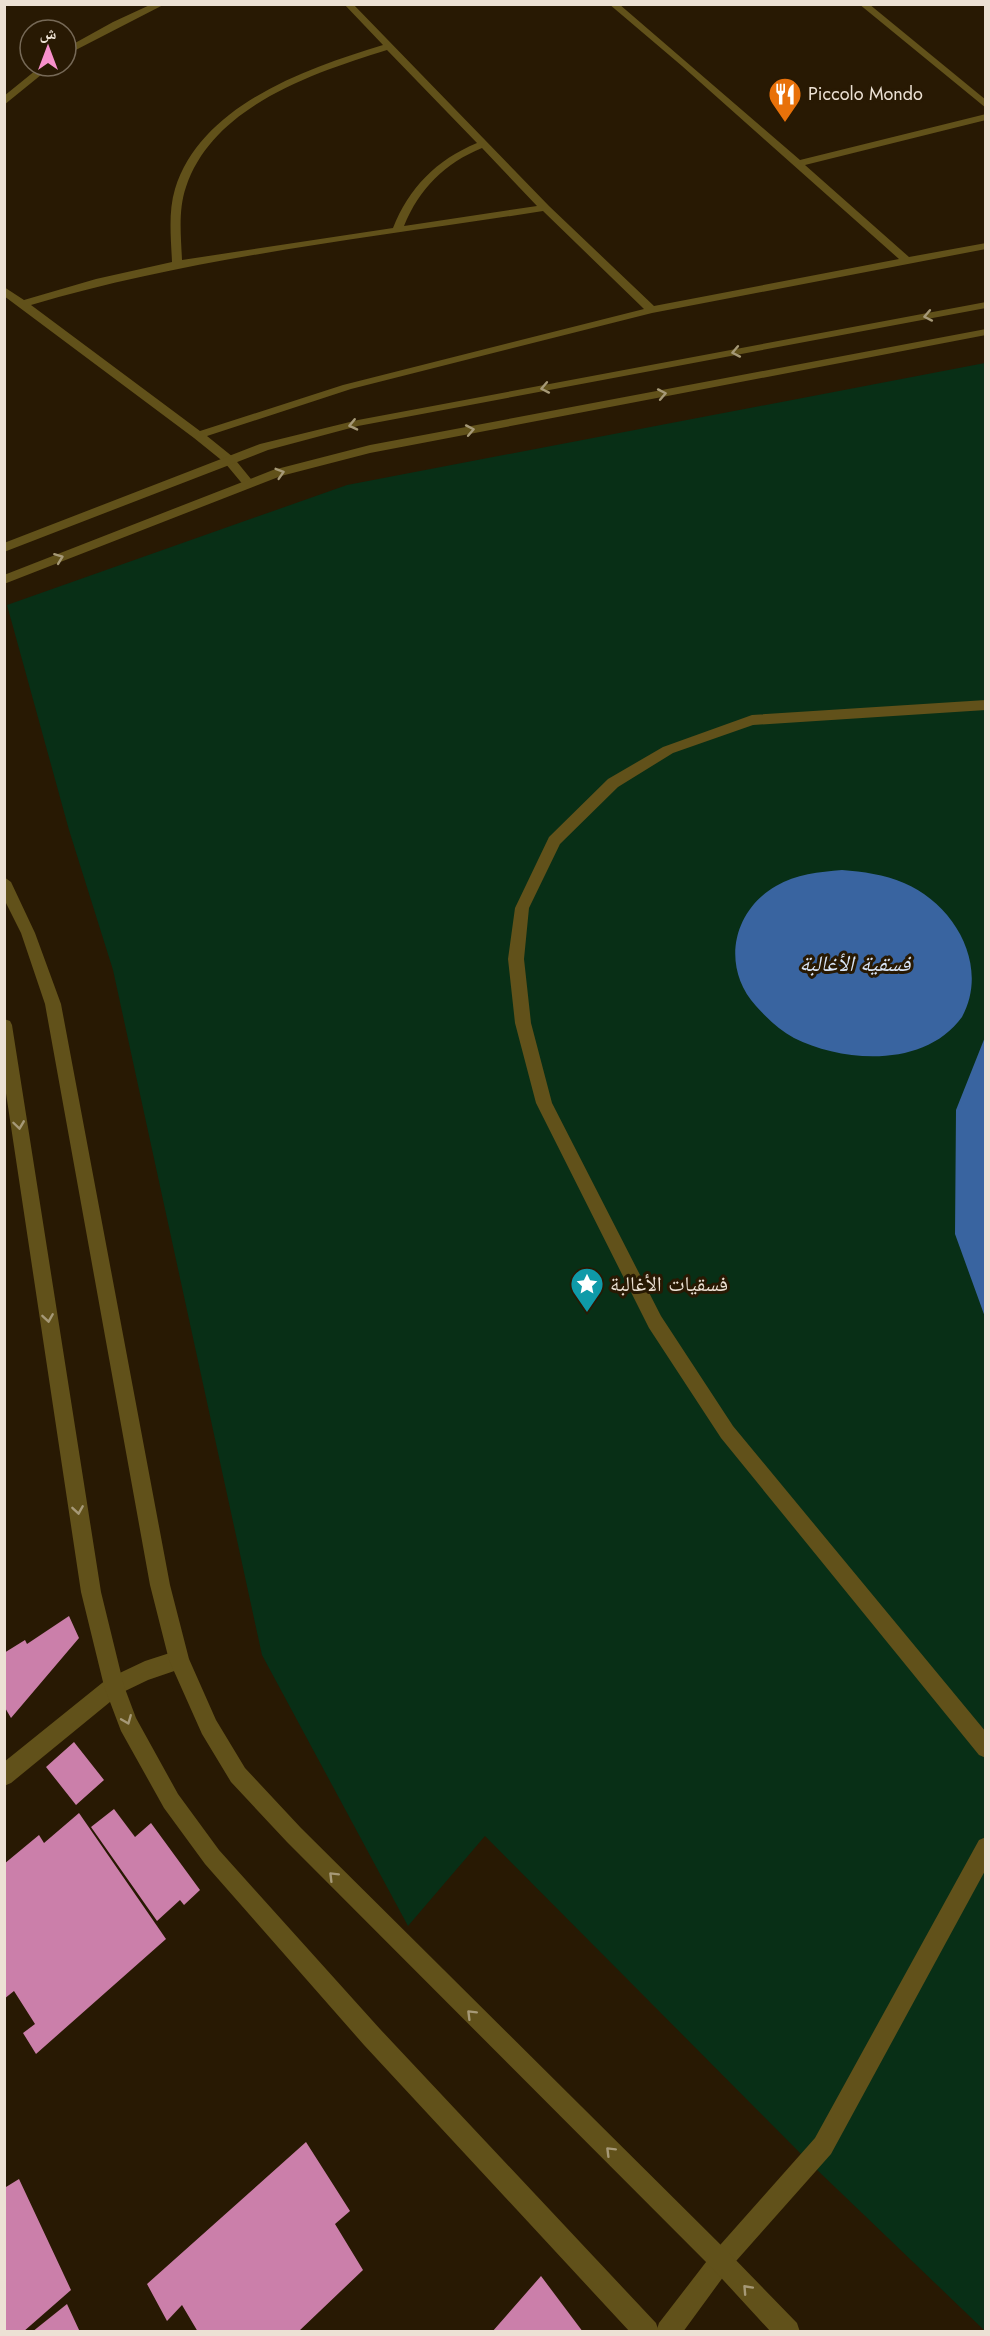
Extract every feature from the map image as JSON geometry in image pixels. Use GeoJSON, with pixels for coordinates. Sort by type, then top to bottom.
{"type":"FeatureCollection","features":[{"type":"Feature","properties":{"kind":"street"},"geometry":{"type":"LineString","coordinates":[[78,45],[161,4]]}},
{"type":"Feature","properties":{"kind":"street"},"geometry":{"type":"LineString","coordinates":[[348,4],[544,208],[652,310]]}},
{"type":"Feature","properties":{"kind":"street"},"geometry":{"type":"LineString","coordinates":[[614,4],[906,260]]}},
{"type":"Feature","properties":{"kind":"street"},"geometry":{"type":"LineString","coordinates":[[863,4],[986,105]]}},
{"type":"Feature","properties":{"kind":"street"},"geometry":{"type":"LineString","coordinates":[[177,264],[175,221],[181,186],[197,154],[220,128],[252,104],[322,67],[389,46]]}},
{"type":"Feature","properties":{"kind":"street"},"geometry":{"type":"LineString","coordinates":[[4,102],[31,78]]}},
{"type":"Feature","properties":{"kind":"street"},"geometry":{"type":"LineString","coordinates":[[797,164],[986,117]]}},
{"type":"Feature","properties":{"kind":"street"},"geometry":{"type":"LineString","coordinates":[[397,230],[405,209],[416,191],[431,174],[464,151],[484,144]]}},
{"type":"Feature","properties":{"kind":"street"},"geometry":{"type":"LineString","coordinates":[[25,303],[100,281],[177,264],[544,208]]}},
{"type":"Feature","properties":{"kind":"street"},"geometry":{"type":"LineString","coordinates":[[198,435],[348,387],[652,310],[986,246]]}},
{"type":"Feature","properties":{"kind":"street"},"geometry":{"type":"LineString","coordinates":[[4,290],[25,303],[230,460],[249,484]]}},
{"type":"Feature","properties":{"kind":"street"},"geometry":{"type":"LineString","coordinates":[[4,548],[264,447],[358,423],[986,305]]}},
{"type":"Feature","properties":{"kind":"street"},"geometry":{"type":"LineString","coordinates":[[4,580],[277,473],[370,449],[986,332]]}},
{"type":"Feature","properties":{"kind":"street"},"geometry":{"type":"LineString","coordinates":[[986,705],[752,720],[668,750],[613,783],[554,841],[522,908],[516,959],[523,1023],[544,1103],[655,1322],[727,1432],[986,1748]]}},
{"type":"Feature","properties":{"kind":"street"},"geometry":{"type":"LineString","coordinates":[[4,882],[28,933],[53,1004],[160,1585],[179,1660],[209,1727],[238,1775],[294,1836],[721,2261],[788,2331]]}},
{"type":"Feature","properties":{"kind":"street"},"geometry":{"type":"LineString","coordinates":[[4,1025],[92,1592],[114,1686],[128,1724],[171,1801],[212,1857],[372,2037],[646,2331]]}},
{"type":"Feature","properties":{"kind":"street"},"geometry":{"type":"LineString","coordinates":[[4,1776],[114,1686],[145,1671],[179,1660]]}},
{"type":"Feature","properties":{"kind":"street"},"geometry":{"type":"LineString","coordinates":[[668,2331],[721,2261],[824,2146],[986,1847]]}},
{"type":"Feature","properties":{"kind":"green space","name":"فسقيات الأغالبة"},"geometry":{"type":"Polygon","coordinates":[[[985,363],[985,2331],[813,2166],[485,1836],[408,1926],[262,1655],[113,970],[69,830],[7,605],[347,485],[985,363]]]}},
{"type":"Feature","properties":{"kind":"water","name":"فسقية الأغالبة"},"geometry":{"type":"Polygon","coordinates":[[[842,870],[889,877],[922,893],[938,905],[952,921],[962,938],[969,957],[972,977],[970,997],[962,1017],[946,1034],[927,1045],[906,1053],[883,1056],[859,1056],[814,1046],[778,1028],[745,991],[738,975],[735,958],[736,941],[749,910],[761,897],[784,882],[808,874],[842,870]]]}},
{"type":"Feature","properties":{"kind":"water"},"geometry":{"type":"Polygon","coordinates":[[[985,1037],[985,1317],[955,1234],[956,1110],[985,1037]]]}},
{"type":"Feature","properties":{"kind":"building"},"geometry":{"type":"Polygon","coordinates":[[[69,1616],[79,1638],[11,1718],[4,1706],[4,1653],[25,1640],[27,1644],[69,1616]]]}},
{"type":"Feature","properties":{"kind":"building"},"geometry":{"type":"Polygon","coordinates":[[[74,1742],[104,1780],[76,1805],[46,1767],[74,1742]]]}},
{"type":"Feature","properties":{"kind":"building"},"geometry":{"type":"Polygon","coordinates":[[[114,1809],[135,1837],[151,1823],[200,1890],[184,1905],[180,1900],[157,1921],[91,1827],[114,1809]]]}},
{"type":"Feature","properties":{"kind":"building"},"geometry":{"type":"Polygon","coordinates":[[[79,1813],[166,1939],[36,2054],[23,2033],[35,2024],[14,1991],[4,1999],[4,1864],[39,1835],[44,1843],[79,1813]]]}},
{"type":"Feature","properties":{"kind":"building"},"geometry":{"type":"Polygon","coordinates":[[[306,2142],[350,2211],[335,2224],[363,2270],[298,2332],[198,2332],[182,2305],[167,2321],[147,2284],[306,2142]]]}},
{"type":"Feature","properties":{"kind":"building"},"geometry":{"type":"Polygon","coordinates":[[[19,2179],[71,2290],[23,2332],[4,2332],[4,2183],[6,2187],[19,2179]]]}},
{"type":"Feature","properties":{"kind":"building"},"geometry":{"type":"Polygon","coordinates":[[[541,2276],[583,2332],[492,2332],[541,2276]]]}},
{"type":"Feature","properties":{"kind":"building"},"geometry":{"type":"Polygon","coordinates":[[[67,2304],[80,2332],[32,2332],[67,2304]]]}},
{"type":"Feature","properties":{"kind":"place","name":"Piccolo Mondo"},"geometry":{"type":"Point","coordinates":[785,123]}},
{"type":"Feature","properties":{"kind":"place","name":"فسقيات الأغالبة"},"geometry":{"type":"Point","coordinates":[587,1313]}}]}
